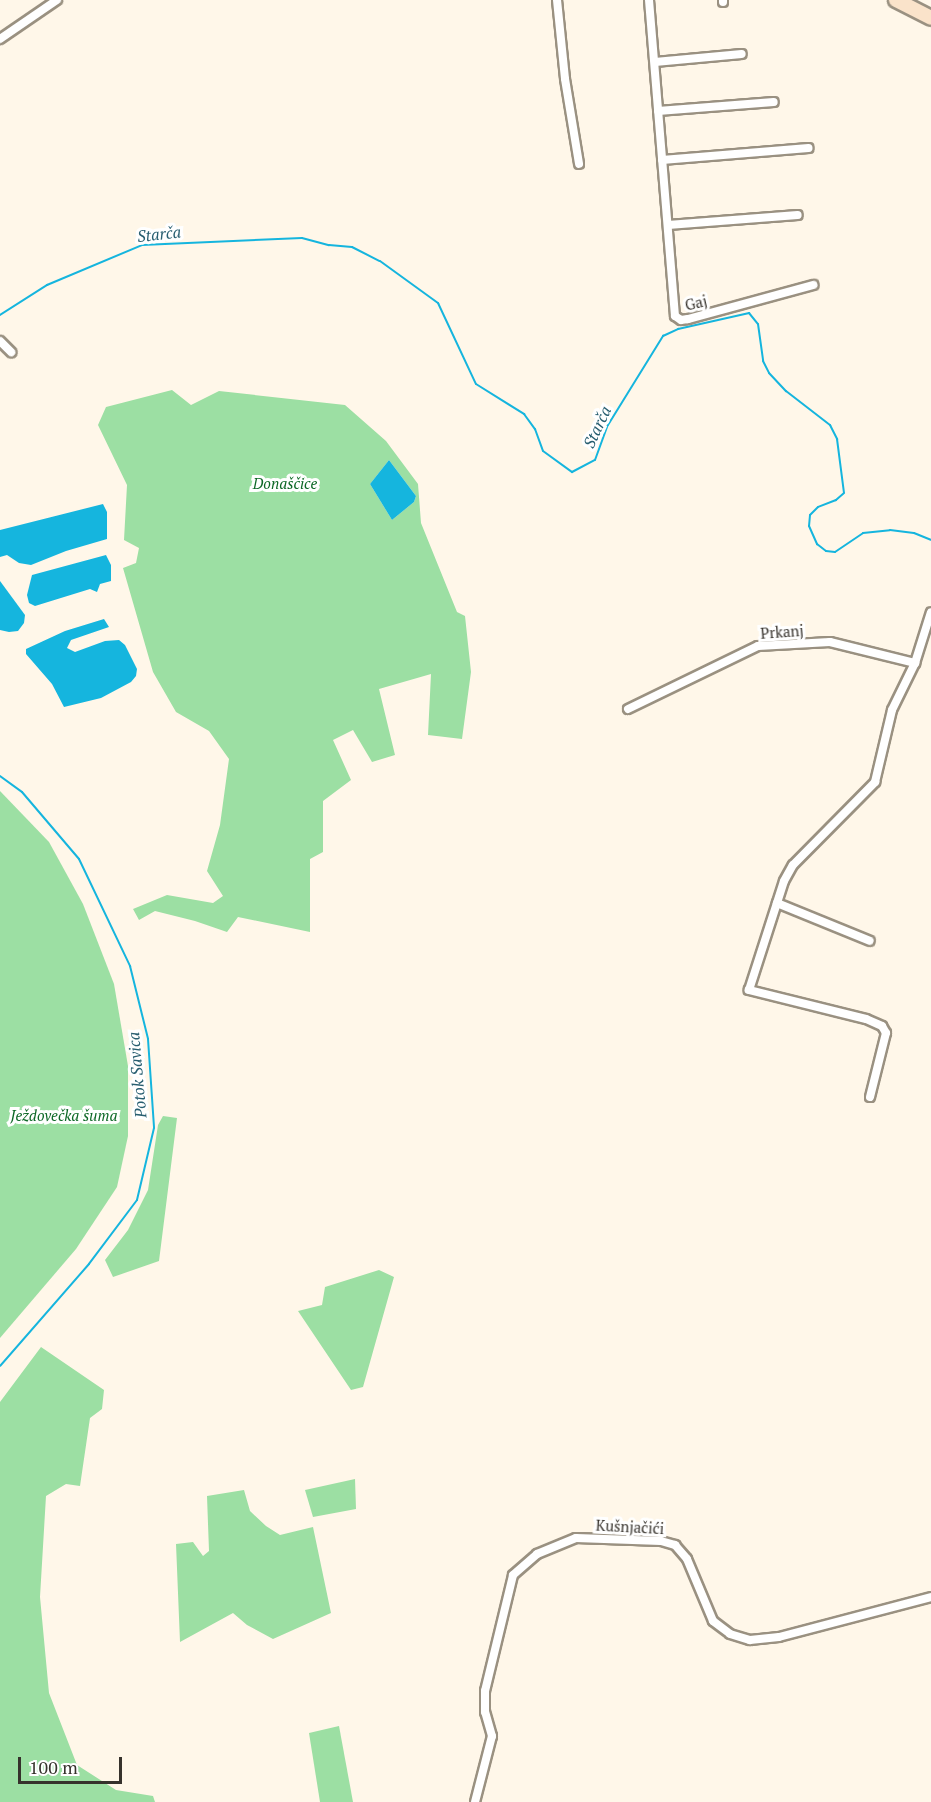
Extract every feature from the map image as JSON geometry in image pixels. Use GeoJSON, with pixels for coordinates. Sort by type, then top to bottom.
{"type":"FeatureCollection","features":[{"type":"Feature","properties":{"kind":"main road"},"geometry":{"type":"LineString","coordinates":[[896,0],[931,18]]}},
{"type":"Feature","properties":{"kind":"street"},"geometry":{"type":"LineString","coordinates":[[557,0],[565,79],[579,164]]}},
{"type":"Feature","properties":{"kind":"street","name":"Gaj"},"geometry":{"type":"LineString","coordinates":[[649,0],[674,312],[677,319],[688,319],[813,285]]}},
{"type":"Feature","properties":{"kind":"street"},"geometry":{"type":"LineString","coordinates":[[0,39],[51,2]]}},
{"type":"Feature","properties":{"kind":"street"},"geometry":{"type":"LineString","coordinates":[[655,62],[742,54]]}},
{"type":"Feature","properties":{"kind":"street"},"geometry":{"type":"LineString","coordinates":[[658,111],[774,102]]}},
{"type":"Feature","properties":{"kind":"street"},"geometry":{"type":"LineString","coordinates":[[663,160],[809,148]]}},
{"type":"Feature","properties":{"kind":"street"},"geometry":{"type":"LineString","coordinates":[[668,225],[798,215]]}},
{"type":"Feature","properties":{"kind":"street"},"geometry":{"type":"LineString","coordinates":[[0,341],[11,352]]}},
{"type":"Feature","properties":{"kind":"street"},"geometry":{"type":"LineString","coordinates":[[870,1097],[886,1033],[882,1026],[866,1019],[749,990],[777,903],[793,865],[875,782],[892,710],[915,663],[931,612]]}},
{"type":"Feature","properties":{"kind":"street","name":"Prkanj"},"geometry":{"type":"LineString","coordinates":[[628,709],[758,646],[830,642],[915,663]]}},
{"type":"Feature","properties":{"kind":"street"},"geometry":{"type":"LineString","coordinates":[[777,903],[870,941]]}},
{"type":"Feature","properties":{"kind":"street","name":"Kušnjačići"},"geometry":{"type":"LineString","coordinates":[[476,1802],[492,1736],[485,1712],[485,1691],[513,1575],[537,1554],[576,1538],[661,1541],[675,1545],[687,1559],[713,1621],[730,1634],[750,1640],[779,1637],[931,1597]]}},
{"type":"Feature","properties":{"kind":"green space","name":"Donaščice"},"geometry":{"type":"Polygon","coordinates":[[[172,390],[191,405],[219,391],[345,405],[386,441],[418,484],[421,523],[457,612],[465,616],[471,672],[462,739],[428,735],[431,674],[379,689],[395,755],[372,762],[353,730],[333,740],[351,780],[323,801],[323,852],[310,859],[310,932],[238,917],[227,932],[155,911],[139,920],[133,909],[167,895],[213,903],[223,896],[207,871],[220,825],[229,759],[209,731],[176,712],[153,672],[123,568],[136,563],[139,548],[124,540],[127,485],[98,425],[106,407],[172,390]],[[389,460],[370,484],[392,520],[414,502],[416,496],[389,460]]]}},
{"type":"Feature","properties":{"kind":"green space","name":"Ježdovečka šuma"},"geometry":{"type":"Polygon","coordinates":[[[0,791],[49,842],[83,904],[114,984],[128,1066],[128,1136],[117,1187],[76,1249],[0,1338],[0,791]]]}},
{"type":"Feature","properties":{"kind":"green space"},"geometry":{"type":"Polygon","coordinates":[[[163,1116],[177,1118],[159,1261],[113,1277],[105,1260],[128,1230],[148,1190],[158,1125],[163,1116]]]}},
{"type":"Feature","properties":{"kind":"green space"},"geometry":{"type":"Polygon","coordinates":[[[379,1270],[394,1277],[363,1387],[351,1390],[298,1311],[322,1305],[325,1287],[379,1270]]]}},
{"type":"Feature","properties":{"kind":"green space"},"geometry":{"type":"Polygon","coordinates":[[[41,1347],[104,1390],[102,1409],[90,1418],[80,1486],[66,1484],[46,1496],[40,1597],[49,1693],[77,1765],[116,1790],[153,1796],[155,1802],[0,1802],[0,1402],[41,1347]]]}},
{"type":"Feature","properties":{"kind":"green space"},"geometry":{"type":"Polygon","coordinates":[[[355,1479],[356,1509],[313,1517],[305,1490],[355,1479]]]}},
{"type":"Feature","properties":{"kind":"green space"},"geometry":{"type":"Polygon","coordinates":[[[244,1490],[250,1511],[280,1535],[313,1527],[331,1613],[273,1639],[247,1625],[233,1613],[180,1642],[176,1544],[193,1542],[203,1556],[209,1551],[207,1496],[244,1490]]]}},
{"type":"Feature","properties":{"kind":"green space"},"geometry":{"type":"Polygon","coordinates":[[[339,1726],[353,1802],[320,1802],[309,1733],[339,1726]]]}},
{"type":"Feature","properties":{"kind":"water"},"geometry":{"type":"Polygon","coordinates":[[[389,460],[416,496],[414,502],[392,520],[370,484],[389,460]]]}},
{"type":"Feature","properties":{"kind":"water"},"geometry":{"type":"Polygon","coordinates":[[[103,504],[107,512],[107,539],[66,551],[31,565],[19,563],[7,555],[0,557],[0,530],[103,504]]]}},
{"type":"Feature","properties":{"kind":"water"},"geometry":{"type":"Polygon","coordinates":[[[106,555],[111,565],[111,581],[100,584],[97,592],[90,589],[35,606],[29,603],[27,595],[32,575],[106,555]]]}},
{"type":"Feature","properties":{"kind":"water"},"geometry":{"type":"Polygon","coordinates":[[[0,581],[25,615],[24,623],[18,631],[0,630],[0,581]]]}},
{"type":"Feature","properties":{"kind":"water"},"geometry":{"type":"Polygon","coordinates":[[[104,619],[109,627],[71,640],[67,648],[75,652],[105,641],[119,640],[125,645],[137,669],[136,676],[131,682],[101,698],[64,707],[52,684],[26,654],[26,649],[65,631],[104,619]]]}},
{"type":"Feature","properties":{"kind":"waterway","name":"Starča"},"geometry":{"type":"LineString","coordinates":[[0,315],[47,285],[142,245],[302,238],[329,245],[352,247],[380,261],[438,303],[476,384],[524,414],[535,429],[543,451],[572,472],[595,460],[608,425],[663,336],[678,329],[749,313],[758,324],[763,361],[769,373],[786,391],[830,425],[837,439],[844,493],[836,500],[818,507],[810,515],[809,526],[817,544],[826,551],[835,552],[863,533],[890,530],[914,533],[931,540]]}},
{"type":"Feature","properties":{"kind":"waterway","name":"Potok Savica"},"geometry":{"type":"LineString","coordinates":[[0,776],[22,792],[79,859],[130,966],[148,1039],[154,1128],[137,1200],[89,1264],[0,1366]]}}]}
